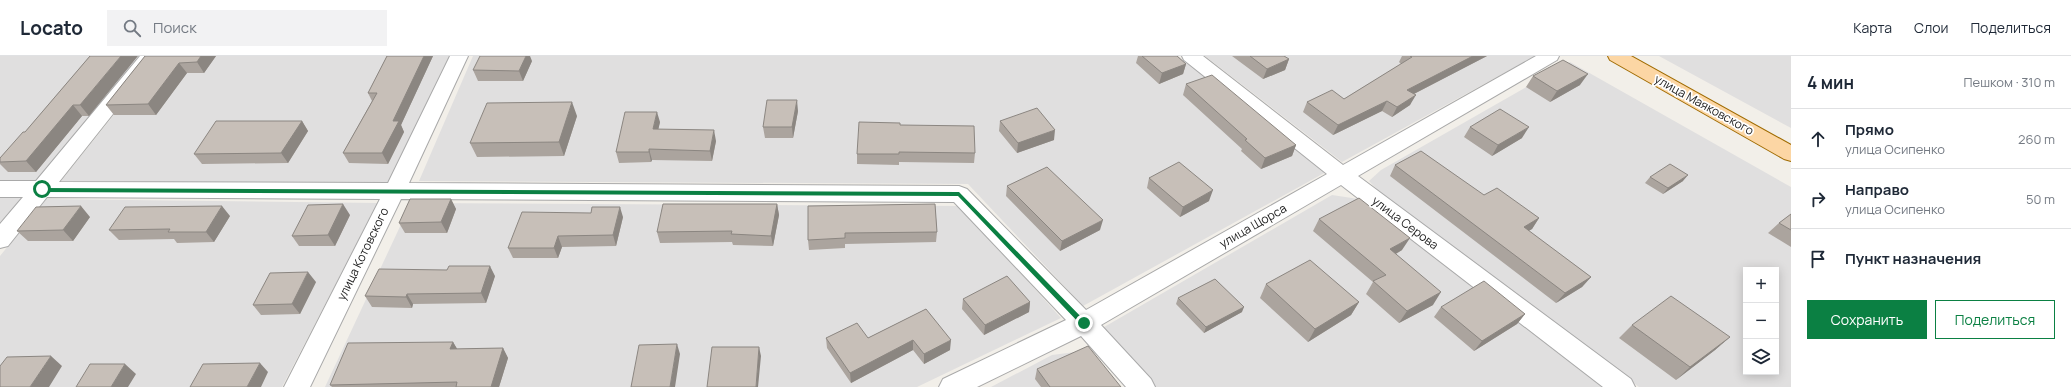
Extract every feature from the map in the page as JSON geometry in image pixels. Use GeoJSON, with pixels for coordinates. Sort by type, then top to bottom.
{"type":"FeatureCollection","features":[{"type":"Feature","properties":{"kind":"main road","name":"улица Маяковского"},"geometry":{"type":"LineString","coordinates":[[1617,56],[1791,154]]}},
{"type":"Feature","properties":{"kind":"street"},"geometry":{"type":"LineString","coordinates":[[0,240],[150,56]]}},
{"type":"Feature","properties":{"kind":"street","name":"улица Котовского"},"geometry":{"type":"LineString","coordinates":[[297,387],[394,192],[459,56]]}},
{"type":"Feature","properties":{"kind":"street","name":"улица Серова"},"geometry":{"type":"LineString","coordinates":[[1191,56],[1342,175],[1622,387]]}},
{"type":"Feature","properties":{"kind":"street","name":"улица Щорса"},"geometry":{"type":"LineString","coordinates":[[952,387],[1084,323],[1550,56]]}},
{"type":"Feature","properties":{"kind":"street"},"geometry":{"type":"LineString","coordinates":[[0,189],[959,194],[1084,323],[1142,387]]}},
{"type":"Feature","properties":{"kind":"shaded area"},"geometry":{"type":"Polygon","coordinates":[[[0,56],[141,56],[37,182],[0,182],[0,56]]]}},
{"type":"Feature","properties":{"kind":"shaded area"},"geometry":{"type":"Polygon","coordinates":[[[161,56],[451,56],[389,186],[61,181],[161,56]]]}},
{"type":"Feature","properties":{"kind":"shaded area"},"geometry":{"type":"Polygon","coordinates":[[[473,56],[1178,56],[1326,172],[1083,306],[968,184],[419,181],[473,56]]]}},
{"type":"Feature","properties":{"kind":"shaded area"},"geometry":{"type":"Polygon","coordinates":[[[1205,56],[1535,56],[1342,162],[1205,56]]]}},
{"type":"Feature","properties":{"kind":"shaded area"},"geometry":{"type":"Polygon","coordinates":[[[1659,56],[1791,56],[1791,128],[1659,56]]]}},
{"type":"Feature","properties":{"kind":"shaded area"},"geometry":{"type":"Polygon","coordinates":[[[1570,62],[1791,187],[1791,387],[1639,387],[1387,200],[1369,181],[1381,170],[1570,62]]]}},
{"type":"Feature","properties":{"kind":"shaded area"},"geometry":{"type":"Polygon","coordinates":[[[1332,195],[1365,200],[1606,387],[1153,387],[1099,330],[1332,195]]]}},
{"type":"Feature","properties":{"kind":"shaded area"},"geometry":{"type":"Polygon","coordinates":[[[0,198],[23,198],[0,225],[0,198]]]}},
{"type":"Feature","properties":{"kind":"shaded area"},"geometry":{"type":"Polygon","coordinates":[[[46,199],[378,203],[282,387],[0,387],[0,256],[46,199]]]}},
{"type":"Feature","properties":{"kind":"shaded area"},"geometry":{"type":"Polygon","coordinates":[[[411,203],[960,206],[1061,318],[917,387],[325,387],[411,203]]]}},
{"type":"Feature","properties":{"kind":"shaded area"},"geometry":{"type":"Polygon","coordinates":[[[1083,351],[1115,387],[991,387],[1052,355],[1083,351]]]}},
{"type":"Feature","properties":{"kind":"building"},"geometry":{"type":"Polygon","coordinates":[[[90,56],[121,56],[80,105],[73,105],[26,161],[0,162],[0,158],[23,132],[25,132],[90,56]]]}},
{"type":"Feature","properties":{"kind":"building"},"geometry":{"type":"Polygon","coordinates":[[[145,56],[201,56],[197,62],[179,63],[148,104],[106,105],[145,56]]]}},
{"type":"Feature","properties":{"kind":"building"},"geometry":{"type":"Polygon","coordinates":[[[387,56],[424,56],[393,121],[399,121],[382,153],[343,153],[377,93],[368,93],[387,56]]]}},
{"type":"Feature","properties":{"kind":"building"},"geometry":{"type":"Polygon","coordinates":[[[480,56],[526,56],[519,71],[473,70],[480,56]]]}},
{"type":"Feature","properties":{"kind":"building"},"geometry":{"type":"Polygon","coordinates":[[[1142,56],[1177,56],[1186,64],[1162,73],[1142,56]]]}},
{"type":"Feature","properties":{"kind":"building"},"geometry":{"type":"Polygon","coordinates":[[[1250,56],[1284,56],[1289,59],[1267,69],[1250,56]]]}},
{"type":"Feature","properties":{"kind":"building"},"geometry":{"type":"Polygon","coordinates":[[[1410,56],[1473,56],[1407,90],[1416,95],[1397,107],[1387,101],[1338,125],[1307,102],[1332,90],[1344,99],[1412,57],[1410,56]]]}},
{"type":"Feature","properties":{"kind":"building"},"geometry":{"type":"Polygon","coordinates":[[[1563,60],[1588,74],[1557,91],[1533,76],[1563,60]]]}},
{"type":"Feature","properties":{"kind":"building"},"geometry":{"type":"Polygon","coordinates":[[[1212,75],[1296,145],[1265,158],[1245,140],[1247,139],[1186,84],[1212,75]]]}},
{"type":"Feature","properties":{"kind":"building"},"geometry":{"type":"Polygon","coordinates":[[[767,100],[797,100],[792,127],[763,127],[767,100]]]}},
{"type":"Feature","properties":{"kind":"building"},"geometry":{"type":"Polygon","coordinates":[[[572,102],[559,142],[470,143],[487,103],[572,102]]]}},
{"type":"Feature","properties":{"kind":"building"},"geometry":{"type":"Polygon","coordinates":[[[1037,108],[1055,130],[1018,143],[1000,121],[1037,108]]]}},
{"type":"Feature","properties":{"kind":"building"},"geometry":{"type":"Polygon","coordinates":[[[1500,109],[1529,127],[1498,145],[1470,127],[1500,109]]]}},
{"type":"Feature","properties":{"kind":"building"},"geometry":{"type":"Polygon","coordinates":[[[625,112],[657,112],[653,129],[714,130],[710,151],[649,149],[649,152],[616,152],[625,112]]]}},
{"type":"Feature","properties":{"kind":"building"},"geometry":{"type":"Polygon","coordinates":[[[216,121],[302,121],[281,153],[194,154],[216,121]]]}},
{"type":"Feature","properties":{"kind":"building"},"geometry":{"type":"Polygon","coordinates":[[[859,122],[900,123],[900,125],[974,126],[975,153],[899,152],[899,154],[857,154],[859,122]]]}},
{"type":"Feature","properties":{"kind":"building"},"geometry":{"type":"Polygon","coordinates":[[[1421,151],[1484,195],[1497,188],[1539,218],[1524,227],[1591,277],[1565,293],[1395,165],[1421,151]]]}},
{"type":"Feature","properties":{"kind":"building"},"geometry":{"type":"Polygon","coordinates":[[[1179,162],[1213,190],[1183,207],[1149,178],[1179,162]]]}},
{"type":"Feature","properties":{"kind":"building"},"geometry":{"type":"Polygon","coordinates":[[[1670,164],[1688,175],[1668,188],[1650,177],[1670,164]]]}},
{"type":"Feature","properties":{"kind":"building"},"geometry":{"type":"Polygon","coordinates":[[[1047,167],[1103,220],[1062,241],[1007,186],[1047,167]]]}},
{"type":"Feature","properties":{"kind":"building"},"geometry":{"type":"Polygon","coordinates":[[[1359,198],[1410,238],[1390,249],[1441,292],[1407,311],[1373,281],[1386,275],[1319,219],[1359,198]]]}},
{"type":"Feature","properties":{"kind":"building"},"geometry":{"type":"Polygon","coordinates":[[[410,199],[451,199],[441,222],[399,223],[410,199]]]}},
{"type":"Feature","properties":{"kind":"building"},"geometry":{"type":"Polygon","coordinates":[[[343,204],[328,235],[292,236],[308,205],[343,204]]]}},
{"type":"Feature","properties":{"kind":"building"},"geometry":{"type":"Polygon","coordinates":[[[663,204],[777,204],[771,236],[731,234],[732,231],[657,232],[663,204]]]}},
{"type":"Feature","properties":{"kind":"building"},"geometry":{"type":"Polygon","coordinates":[[[935,204],[937,232],[845,233],[845,238],[808,240],[808,206],[935,204]]]}},
{"type":"Feature","properties":{"kind":"building"},"geometry":{"type":"Polygon","coordinates":[[[81,206],[63,230],[17,231],[36,207],[81,206]]]}},
{"type":"Feature","properties":{"kind":"building"},"geometry":{"type":"Polygon","coordinates":[[[222,206],[206,232],[168,232],[170,229],[109,230],[125,207],[222,206]]]}},
{"type":"Feature","properties":{"kind":"building"},"geometry":{"type":"Polygon","coordinates":[[[592,207],[620,207],[613,235],[558,236],[554,248],[508,248],[522,212],[591,213],[592,207]]]}},
{"type":"Feature","properties":{"kind":"building"},"geometry":{"type":"Polygon","coordinates":[[[1791,214],[1791,230],[1779,223],[1791,214]]]}},
{"type":"Feature","properties":{"kind":"building"},"geometry":{"type":"Polygon","coordinates":[[[1310,260],[1359,302],[1315,329],[1266,284],[1310,260]]]}},
{"type":"Feature","properties":{"kind":"building"},"geometry":{"type":"Polygon","coordinates":[[[449,266],[490,266],[481,293],[407,294],[406,297],[365,296],[379,269],[447,270],[449,266]]]}},
{"type":"Feature","properties":{"kind":"building"},"geometry":{"type":"Polygon","coordinates":[[[308,272],[292,304],[253,305],[270,273],[308,272]]]}},
{"type":"Feature","properties":{"kind":"building"},"geometry":{"type":"Polygon","coordinates":[[[1007,276],[1030,302],[985,325],[963,299],[1007,276]]]}},
{"type":"Feature","properties":{"kind":"building"},"geometry":{"type":"Polygon","coordinates":[[[1215,279],[1244,307],[1206,327],[1178,298],[1215,279]]]}},
{"type":"Feature","properties":{"kind":"building"},"geometry":{"type":"Polygon","coordinates":[[[1484,281],[1525,314],[1482,341],[1441,307],[1484,281]]]}},
{"type":"Feature","properties":{"kind":"building"},"geometry":{"type":"Polygon","coordinates":[[[1671,296],[1730,337],[1690,367],[1632,325],[1671,296]]]}},
{"type":"Feature","properties":{"kind":"building"},"geometry":{"type":"Polygon","coordinates":[[[926,309],[951,340],[924,354],[913,340],[850,373],[826,338],[857,323],[868,338],[926,309]]]}},
{"type":"Feature","properties":{"kind":"building"},"geometry":{"type":"Polygon","coordinates":[[[453,342],[450,349],[503,348],[491,387],[456,387],[457,382],[330,385],[348,343],[453,342]]]}},
{"type":"Feature","properties":{"kind":"building"},"geometry":{"type":"Polygon","coordinates":[[[677,344],[670,387],[631,387],[639,345],[677,344]]]}},
{"type":"Feature","properties":{"kind":"building"},"geometry":{"type":"Polygon","coordinates":[[[1088,346],[1121,387],[1050,387],[1037,369],[1088,346]]]}},
{"type":"Feature","properties":{"kind":"building"},"geometry":{"type":"Polygon","coordinates":[[[712,347],[759,347],[756,387],[707,387],[712,347]]]}},
{"type":"Feature","properties":{"kind":"building"},"geometry":{"type":"Polygon","coordinates":[[[51,356],[30,387],[0,387],[0,366],[7,357],[51,356]]]}},
{"type":"Feature","properties":{"kind":"building"},"geometry":{"type":"Polygon","coordinates":[[[260,363],[247,387],[190,387],[203,364],[260,363]]]}},
{"type":"Feature","properties":{"kind":"building"},"geometry":{"type":"Polygon","coordinates":[[[90,364],[125,364],[111,387],[76,387],[90,364]]]}},
{"type":"Feature","properties":{"kind":"route"},"geometry":{"type":"LineString","coordinates":[[42,189],[959,194],[1084,323]]}}]}
